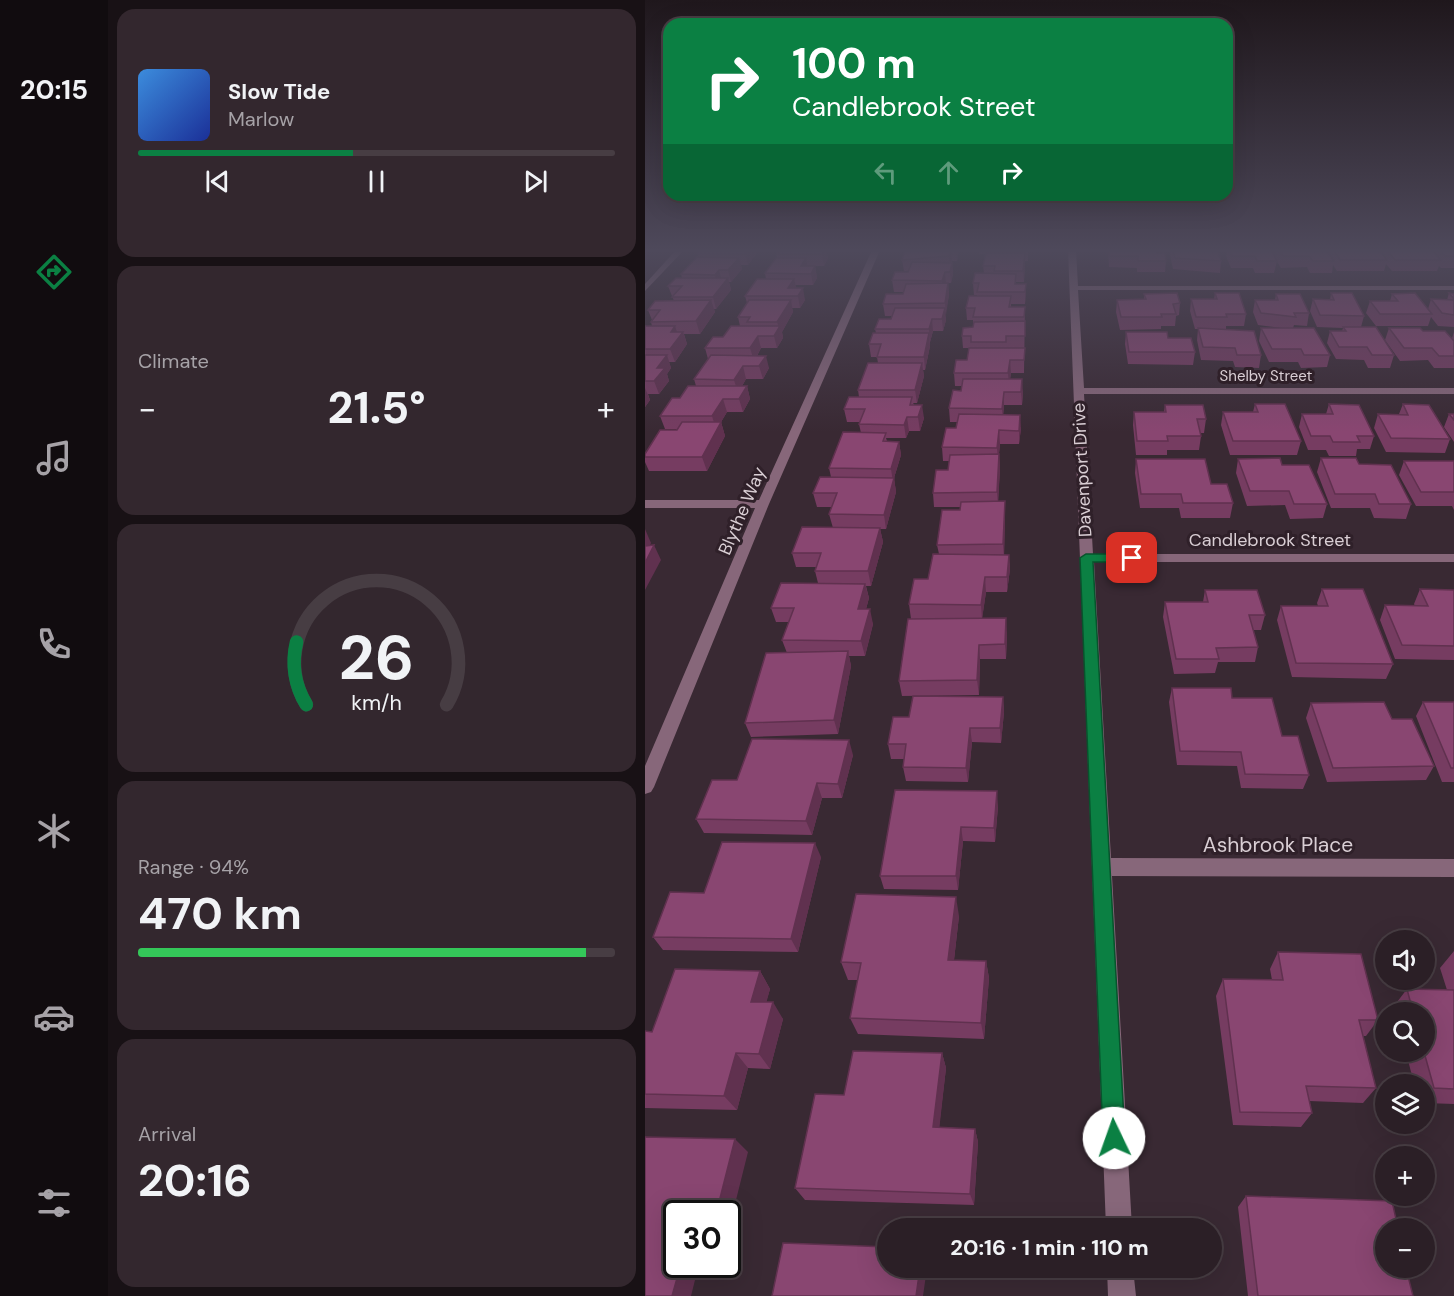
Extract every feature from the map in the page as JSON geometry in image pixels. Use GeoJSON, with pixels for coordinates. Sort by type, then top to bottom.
{"type":"FeatureCollection","features":[{"type":"Feature","properties":{"kind":"street","name":"Blythe Way"},"geometry":{"type":"LineString","coordinates":[[645,787],[649,766],[849,310]]}},
{"type":"Feature","properties":{"kind":"street","name":"Davenport Drive"},"geometry":{"type":"LineString","coordinates":[[1075,310],[1119,1218]]}},
{"type":"Feature","properties":{"kind":"street","name":"Shelby Street"},"geometry":{"type":"LineString","coordinates":[[1079,391],[1454,391]]}},
{"type":"Feature","properties":{"kind":"street"},"geometry":{"type":"LineString","coordinates":[[645,504],[763,504]]}},
{"type":"Feature","properties":{"kind":"street","name":"Candlebrook Street"},"geometry":{"type":"LineString","coordinates":[[1086,558],[1454,558]]}},
{"type":"Feature","properties":{"kind":"street","name":"Ashbrook Place"},"geometry":{"type":"LineString","coordinates":[[1101,867],[1454,868]]}},
{"type":"Feature","properties":{"kind":"street"},"geometry":{"type":"LineString","coordinates":[[1121,1278],[1122,1296]]}},
{"type":"Feature","properties":{"kind":"building"},"geometry":{"type":"Polygon","coordinates":[[[660,310],[704,310],[696,321],[651,322],[660,310]]]}},
{"type":"Feature","properties":{"kind":"building"},"geometry":{"type":"Polygon","coordinates":[[[742,310],[784,310],[777,322],[747,322],[750,317],[738,317],[742,310]]]}},
{"type":"Feature","properties":{"kind":"building"},"geometry":{"type":"Polygon","coordinates":[[[894,310],[944,310],[942,319],[932,319],[929,329],[875,329],[879,319],[891,319],[894,310]]]}},
{"type":"Feature","properties":{"kind":"building"},"geometry":{"type":"Polygon","coordinates":[[[974,310],[1025,310],[1024,317],[973,317],[974,310]]]}},
{"type":"Feature","properties":{"kind":"building"},"geometry":{"type":"Polygon","coordinates":[[[1119,310],[1175,310],[1176,314],[1161,314],[1162,317],[1121,317],[1119,310]]]}},
{"type":"Feature","properties":{"kind":"building"},"geometry":{"type":"Polygon","coordinates":[[[1194,310],[1245,310],[1246,314],[1226,314],[1227,317],[1196,317],[1194,310]]]}},
{"type":"Feature","properties":{"kind":"building"},"geometry":{"type":"Polygon","coordinates":[[[1260,310],[1308,310],[1309,313],[1294,313],[1296,317],[1261,313],[1260,310]]]}},
{"type":"Feature","properties":{"kind":"building"},"geometry":{"type":"Polygon","coordinates":[[[1318,310],[1361,310],[1364,316],[1320,315],[1318,310]]]}},
{"type":"Feature","properties":{"kind":"building"},"geometry":{"type":"Polygon","coordinates":[[[1377,310],[1429,310],[1432,314],[1380,314],[1377,310]]]}},
{"type":"Feature","properties":{"kind":"building"},"geometry":{"type":"Polygon","coordinates":[[[1440,310],[1454,310],[1454,315],[1440,310]]]}},
{"type":"Feature","properties":{"kind":"building"},"geometry":{"type":"Polygon","coordinates":[[[1025,321],[1025,336],[1006,336],[1006,342],[971,342],[971,336],[962,336],[963,328],[973,327],[974,322],[1025,321]]]}},
{"type":"Feature","properties":{"kind":"building"},"geometry":{"type":"Polygon","coordinates":[[[645,326],[675,326],[671,332],[683,332],[670,349],[645,349],[645,326]]]}},
{"type":"Feature","properties":{"kind":"building"},"geometry":{"type":"Polygon","coordinates":[[[731,326],[780,326],[774,336],[758,336],[750,348],[705,348],[713,337],[723,337],[731,326]]]}},
{"type":"Feature","properties":{"kind":"building"},"geometry":{"type":"Polygon","coordinates":[[[1343,327],[1376,327],[1394,355],[1372,355],[1367,347],[1339,347],[1330,331],[1346,331],[1343,327]]]}},
{"type":"Feature","properties":{"kind":"building"},"geometry":{"type":"Polygon","coordinates":[[[1198,328],[1254,331],[1261,355],[1237,355],[1235,348],[1203,347],[1198,328]]]}},
{"type":"Feature","properties":{"kind":"building"},"geometry":{"type":"Polygon","coordinates":[[[1261,328],[1314,328],[1330,355],[1304,355],[1301,349],[1272,349],[1261,328]]]}},
{"type":"Feature","properties":{"kind":"building"},"geometry":{"type":"Polygon","coordinates":[[[1389,328],[1445,331],[1454,341],[1454,356],[1439,356],[1432,348],[1404,348],[1389,328]]]}},
{"type":"Feature","properties":{"kind":"building"},"geometry":{"type":"Polygon","coordinates":[[[1126,332],[1167,332],[1168,338],[1191,338],[1195,352],[1129,352],[1126,332]]]}},
{"type":"Feature","properties":{"kind":"building"},"geometry":{"type":"Polygon","coordinates":[[[873,333],[929,333],[924,357],[877,357],[881,344],[869,344],[873,333]]]}},
{"type":"Feature","properties":{"kind":"building"},"geometry":{"type":"Polygon","coordinates":[[[969,348],[1025,348],[1024,360],[1010,360],[1008,373],[954,373],[956,360],[967,360],[969,348]]]}},
{"type":"Feature","properties":{"kind":"building"},"geometry":{"type":"Polygon","coordinates":[[[645,355],[667,355],[657,368],[665,368],[654,381],[645,381],[645,355]]]}},
{"type":"Feature","properties":{"kind":"building"},"geometry":{"type":"Polygon","coordinates":[[[711,355],[766,356],[759,366],[743,366],[734,380],[694,379],[711,355]]]}},
{"type":"Feature","properties":{"kind":"building"},"geometry":{"type":"Polygon","coordinates":[[[868,363],[922,363],[915,390],[858,390],[868,363]]]}},
{"type":"Feature","properties":{"kind":"building"},"geometry":{"type":"Polygon","coordinates":[[[963,379],[1022,379],[1021,392],[1004,392],[1002,409],[949,408],[953,390],[961,391],[963,379]]]}},
{"type":"Feature","properties":{"kind":"building"},"geometry":{"type":"Polygon","coordinates":[[[688,386],[747,386],[739,399],[723,399],[712,416],[660,416],[672,398],[680,398],[688,386]]]}},
{"type":"Feature","properties":{"kind":"building"},"geometry":{"type":"Polygon","coordinates":[[[849,397],[912,397],[910,405],[922,405],[918,417],[907,417],[904,425],[859,424],[865,409],[844,409],[849,397]]]}},
{"type":"Feature","properties":{"kind":"building"},"geometry":{"type":"Polygon","coordinates":[[[1255,404],[1285,404],[1301,441],[1233,441],[1223,412],[1258,412],[1255,404]]]}},
{"type":"Feature","properties":{"kind":"building"},"geometry":{"type":"Polygon","coordinates":[[[1329,404],[1359,405],[1374,436],[1357,436],[1360,442],[1333,442],[1330,436],[1311,436],[1302,414],[1333,414],[1329,404]]]}},
{"type":"Feature","properties":{"kind":"building"},"geometry":{"type":"Polygon","coordinates":[[[1403,404],[1429,405],[1450,439],[1391,438],[1378,414],[1408,415],[1403,404]]]}},
{"type":"Feature","properties":{"kind":"building"},"geometry":{"type":"Polygon","coordinates":[[[1165,405],[1203,405],[1206,419],[1197,419],[1201,436],[1167,436],[1168,441],[1137,441],[1134,412],[1166,412],[1165,405]]]}},
{"type":"Feature","properties":{"kind":"building"},"geometry":{"type":"Polygon","coordinates":[[[959,414],[1020,415],[1019,431],[999,430],[997,448],[942,447],[946,428],[956,428],[959,414]]]}},
{"type":"Feature","properties":{"kind":"building"},"geometry":{"type":"Polygon","coordinates":[[[682,422],[721,422],[702,457],[645,457],[660,430],[677,430],[682,422]]]}},
{"type":"Feature","properties":{"kind":"building"},"geometry":{"type":"Polygon","coordinates":[[[843,432],[886,433],[883,441],[899,442],[891,469],[829,468],[843,432]]]}},
{"type":"Feature","properties":{"kind":"building"},"geometry":{"type":"Polygon","coordinates":[[[999,454],[997,492],[933,493],[936,470],[948,470],[950,455],[999,454]]]}},
{"type":"Feature","properties":{"kind":"building"},"geometry":{"type":"Polygon","coordinates":[[[1280,458],[1282,465],[1309,465],[1327,504],[1294,504],[1289,491],[1250,491],[1238,459],[1280,458]]]}},
{"type":"Feature","properties":{"kind":"building"},"geometry":{"type":"Polygon","coordinates":[[[1321,458],[1356,458],[1359,464],[1391,465],[1411,504],[1379,504],[1375,494],[1335,494],[1321,458]]]}},
{"type":"Feature","properties":{"kind":"building"},"geometry":{"type":"Polygon","coordinates":[[[1136,459],[1205,459],[1211,484],[1227,484],[1233,503],[1183,503],[1181,494],[1141,494],[1136,459]]]}},
{"type":"Feature","properties":{"kind":"building"},"geometry":{"type":"Polygon","coordinates":[[[1404,461],[1454,461],[1454,492],[1421,492],[1404,461]]]}},
{"type":"Feature","properties":{"kind":"building"},"geometry":{"type":"Polygon","coordinates":[[[820,477],[894,478],[884,515],[829,514],[837,493],[813,493],[820,477]]]}},
{"type":"Feature","properties":{"kind":"building"},"geometry":{"type":"Polygon","coordinates":[[[1005,501],[1003,544],[937,545],[942,510],[960,510],[961,502],[1005,501]]]}},
{"type":"Feature","properties":{"kind":"building"},"geometry":{"type":"Polygon","coordinates":[[[802,527],[880,528],[868,571],[815,571],[821,553],[792,553],[802,527]]]}},
{"type":"Feature","properties":{"kind":"building"},"geometry":{"type":"Polygon","coordinates":[[[654,545],[645,563],[645,546],[654,545]]]}},
{"type":"Feature","properties":{"kind":"building"},"geometry":{"type":"Polygon","coordinates":[[[933,554],[1009,555],[1007,577],[985,577],[981,605],[909,604],[914,579],[928,579],[933,554]]]}},
{"type":"Feature","properties":{"kind":"building"},"geometry":{"type":"Polygon","coordinates":[[[781,583],[865,584],[858,609],[870,609],[861,641],[782,640],[794,608],[771,608],[781,583]]]}},
{"type":"Feature","properties":{"kind":"building"},"geometry":{"type":"Polygon","coordinates":[[[1322,589],[1363,589],[1393,664],[1296,663],[1281,606],[1328,606],[1322,589]]]}},
{"type":"Feature","properties":{"kind":"building"},"geometry":{"type":"Polygon","coordinates":[[[1420,589],[1454,590],[1454,646],[1402,645],[1385,605],[1428,606],[1420,589]]]}},
{"type":"Feature","properties":{"kind":"building"},"geometry":{"type":"Polygon","coordinates":[[[1205,590],[1257,590],[1265,615],[1249,615],[1258,647],[1216,648],[1219,659],[1176,659],[1165,602],[1208,602],[1205,590]]]}},
{"type":"Feature","properties":{"kind":"building"},"geometry":{"type":"Polygon","coordinates":[[[1006,618],[1005,644],[979,645],[977,680],[899,681],[908,619],[1006,618]]]}},
{"type":"Feature","properties":{"kind":"building"},"geometry":{"type":"Polygon","coordinates":[[[848,651],[834,720],[745,723],[766,653],[848,651]]]}},
{"type":"Feature","properties":{"kind":"building"},"geometry":{"type":"Polygon","coordinates":[[[1172,688],[1231,688],[1232,698],[1272,698],[1282,736],[1298,736],[1309,775],[1245,774],[1241,752],[1180,751],[1172,688]]]}},
{"type":"Feature","properties":{"kind":"building"},"geometry":{"type":"Polygon","coordinates":[[[913,696],[1003,697],[1000,728],[970,728],[966,768],[903,767],[906,744],[888,744],[893,717],[909,717],[913,696]]]}},
{"type":"Feature","properties":{"kind":"building"},"geometry":{"type":"Polygon","coordinates":[[[1384,702],[1392,719],[1412,719],[1434,766],[1333,768],[1311,703],[1384,702]]]}},
{"type":"Feature","properties":{"kind":"building"},"geometry":{"type":"Polygon","coordinates":[[[1423,702],[1454,702],[1454,768],[1451,768],[1423,702]]]}},
{"type":"Feature","properties":{"kind":"building"},"geometry":{"type":"Polygon","coordinates":[[[752,739],[849,740],[838,784],[817,783],[806,821],[696,819],[712,780],[737,780],[752,739]]]}},
{"type":"Feature","properties":{"kind":"building"},"geometry":{"type":"Polygon","coordinates":[[[895,790],[997,791],[994,828],[961,827],[956,876],[880,876],[895,790]]]}},
{"type":"Feature","properties":{"kind":"building"},"geometry":{"type":"Polygon","coordinates":[[[722,842],[815,843],[791,939],[653,937],[670,892],[704,893],[722,842]]]}},
{"type":"Feature","properties":{"kind":"building"},"geometry":{"type":"Polygon","coordinates":[[[856,894],[956,897],[948,960],[986,961],[981,1023],[850,1018],[861,963],[841,962],[856,894]]]}},
{"type":"Feature","properties":{"kind":"building"},"geometry":{"type":"Polygon","coordinates":[[[1278,952],[1361,954],[1375,1008],[1375,1020],[1359,1020],[1375,1088],[1306,1086],[1312,1113],[1240,1112],[1223,979],[1283,980],[1278,952]]]}},
{"type":"Feature","properties":{"kind":"building"},"geometry":{"type":"Polygon","coordinates":[[[675,969],[760,971],[751,1002],[773,1002],[759,1054],[736,1053],[724,1096],[645,1094],[645,1031],[652,1032],[675,969]]]}},
{"type":"Feature","properties":{"kind":"building"},"geometry":{"type":"Polygon","coordinates":[[[1407,990],[1454,990],[1454,1089],[1435,1088],[1435,1074],[1430,1074],[1427,1062],[1435,1062],[1435,1002],[1410,1002],[1407,990]]]}},
{"type":"Feature","properties":{"kind":"building"},"geometry":{"type":"Polygon","coordinates":[[[853,1051],[942,1053],[933,1127],[975,1129],[970,1194],[795,1188],[815,1094],[844,1095],[853,1051]]]}},
{"type":"Feature","properties":{"kind":"building"},"geometry":{"type":"Polygon","coordinates":[[[645,1137],[735,1139],[720,1200],[663,1200],[663,1278],[677,1278],[672,1296],[645,1296],[645,1137]]]}},
{"type":"Feature","properties":{"kind":"building"},"geometry":{"type":"Polygon","coordinates":[[[1246,1196],[1375,1200],[1375,1206],[1393,1206],[1396,1218],[1375,1218],[1375,1278],[1408,1278],[1413,1296],[1258,1296],[1246,1196]]]}},
{"type":"Feature","properties":{"kind":"building"},"geometry":{"type":"Polygon","coordinates":[[[783,1243],[877,1247],[877,1278],[919,1278],[916,1296],[772,1296],[783,1243]]]}},
{"type":"Feature","properties":{"kind":"route"},"geometry":{"type":"LineString","coordinates":[[1114,1138],[1086,558],[1132,558]]}}]}
